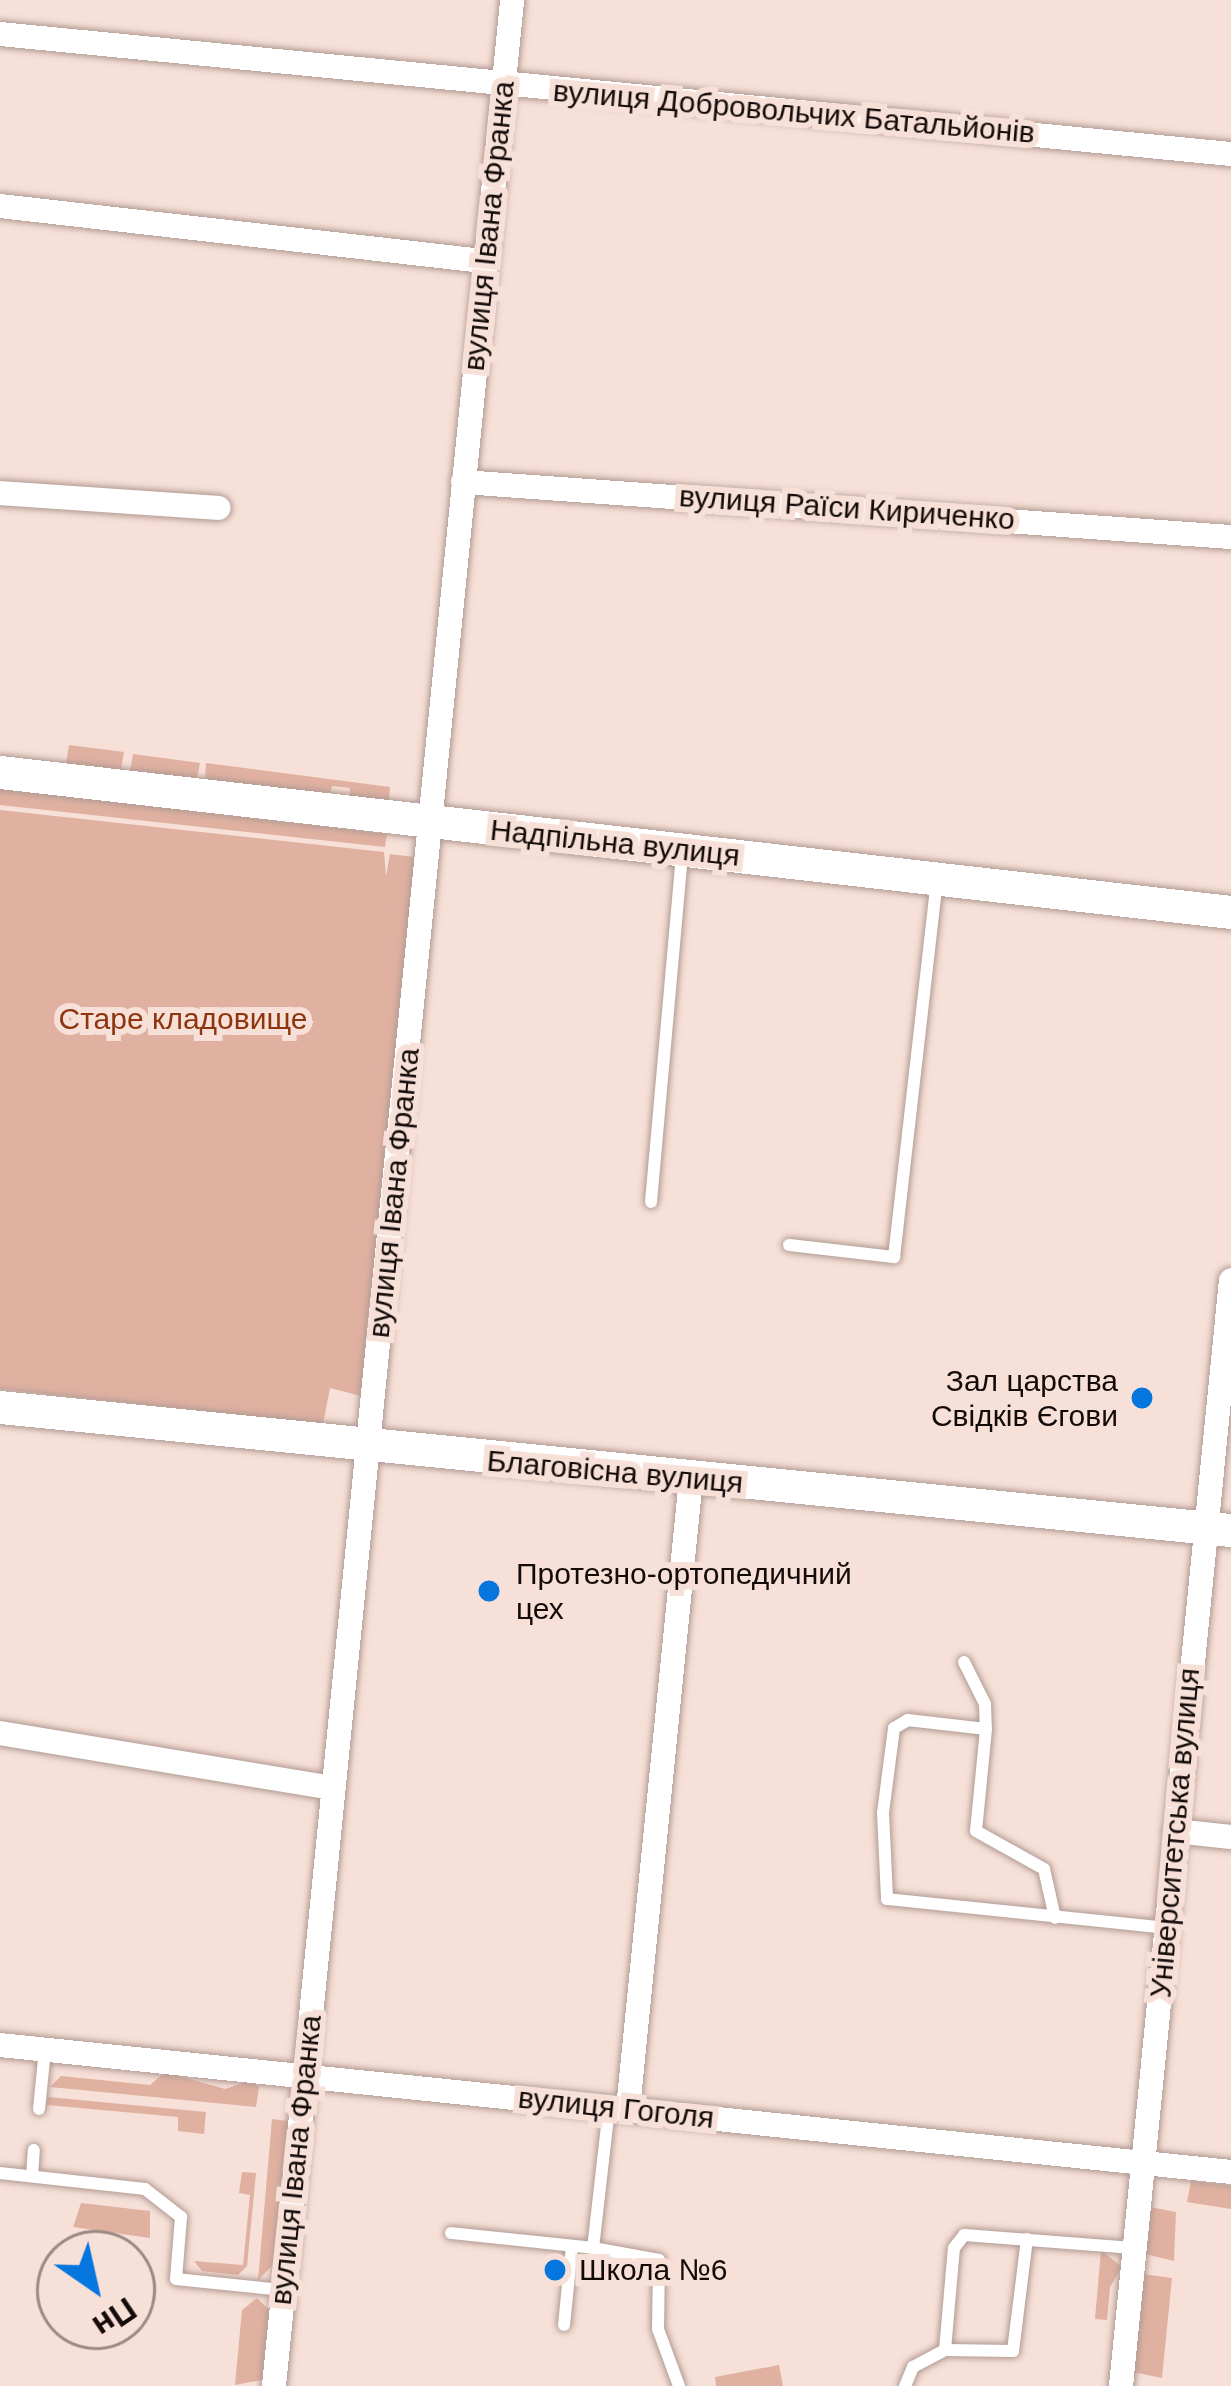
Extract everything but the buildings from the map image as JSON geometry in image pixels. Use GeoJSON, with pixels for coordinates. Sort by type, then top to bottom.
{"type":"FeatureCollection","features":[{"type":"Feature","properties":{"kind":"main road","name":"Надпільна вулиця"},"geometry":{"type":"LineString","coordinates":[[0,772],[1231,912]]}},
{"type":"Feature","properties":{"kind":"main road","name":"Благовісна вулиця"},"geometry":{"type":"LineString","coordinates":[[0,1407],[1218,1528]]}},
{"type":"Feature","properties":{"kind":"street","name":"вулиця Івана Франка"},"geometry":{"type":"LineString","coordinates":[[274,2386],[512,0]]}},
{"type":"Feature","properties":{"kind":"street","name":"вулиця Добровольчих Батальйонів"},"geometry":{"type":"LineString","coordinates":[[0,34],[503,88],[1231,154]]}},
{"type":"Feature","properties":{"kind":"street"},"geometry":{"type":"LineString","coordinates":[[0,206],[486,261]]}},
{"type":"Feature","properties":{"kind":"street","name":"вулиця Раїси Кириченко"},"geometry":{"type":"LineString","coordinates":[[463,482],[1231,537]]}},
{"type":"Feature","properties":{"kind":"street"},"geometry":{"type":"LineString","coordinates":[[0,494],[218,508]]}},
{"type":"Feature","properties":{"kind":"street","name":"Університетська вулиця"},"geometry":{"type":"LineString","coordinates":[[1121,2386],[1175,1831],[1218,1528],[1231,1280]]}},
{"type":"Feature","properties":{"kind":"street"},"geometry":{"type":"LineString","coordinates":[[619,2108],[691,1479]]}},
{"type":"Feature","properties":{"kind":"street"},"geometry":{"type":"LineString","coordinates":[[0,1733],[333,1788]]}},
{"type":"Feature","properties":{"kind":"street"},"geometry":{"type":"LineString","coordinates":[[1175,1831],[1231,1837]]}},
{"type":"Feature","properties":{"kind":"street","name":"вулиця Гоголя"},"geometry":{"type":"LineString","coordinates":[[0,2045],[1231,2173]]}},
{"type":"Feature","properties":{"kind":"lane"},"geometry":{"type":"LineString","coordinates":[[651,1202],[682,850]]}},
{"type":"Feature","properties":{"kind":"lane"},"geometry":{"type":"LineString","coordinates":[[789,1245],[894,1257],[937,880]]}},
{"type":"Feature","properties":{"kind":"lane"},"geometry":{"type":"LineString","coordinates":[[964,1662],[986,1704],[976,1831],[1044,1869],[1055,1918]]}},
{"type":"Feature","properties":{"kind":"lane"},"geometry":{"type":"LineString","coordinates":[[986,1730],[908,1720],[894,1728],[883,1814],[885,1894],[897,1904],[1167,1928]]}},
{"type":"Feature","properties":{"kind":"lane"},"geometry":{"type":"LineString","coordinates":[[39,2109],[45,2049]]}},
{"type":"Feature","properties":{"kind":"lane"},"geometry":{"type":"LineString","coordinates":[[593,2248],[619,2108]]}},
{"type":"Feature","properties":{"kind":"lane"},"geometry":{"type":"LineString","coordinates":[[32,2176],[34,2150]]}},
{"type":"Feature","properties":{"kind":"lane"},"geometry":{"type":"LineString","coordinates":[[0,2173],[146,2189],[181,2217],[176,2279],[284,2290]]}},
{"type":"Feature","properties":{"kind":"lane"},"geometry":{"type":"LineString","coordinates":[[451,2233],[659,2260],[658,2330],[680,2386]]}},
{"type":"Feature","properties":{"kind":"lane"},"geometry":{"type":"LineString","coordinates":[[945,2350],[955,2242],[970,2234],[1135,2248]]}},
{"type":"Feature","properties":{"kind":"lane"},"geometry":{"type":"LineString","coordinates":[[905,2386],[914,2367],[945,2350],[1002,2354],[1017,2346],[1027,2239]]}},
{"type":"Feature","properties":{"kind":"lane"},"geometry":{"type":"LineString","coordinates":[[564,2324],[572,2246]]}},
{"type":"Feature","properties":{"kind":"green space"},"geometry":{"type":"Polygon","coordinates":[[[69,745],[124,752],[121,770],[66,763],[69,745]]]}},
{"type":"Feature","properties":{"kind":"green space"},"geometry":{"type":"Polygon","coordinates":[[[133,754],[200,763],[197,779],[130,771],[133,754]]]}},
{"type":"Feature","properties":{"kind":"green space"},"geometry":{"type":"Polygon","coordinates":[[[206,763],[390,787],[389,800],[350,797],[350,788],[332,786],[330,795],[205,780],[206,763]]]}},
{"type":"Feature","properties":{"kind":"green space"},"geometry":{"type":"Polygon","coordinates":[[[0,788],[387,834],[385,847],[0,805],[0,788]]]}},
{"type":"Feature","properties":{"kind":"green space","name":"Старе кладовище"},"geometry":{"type":"Polygon","coordinates":[[[0,810],[384,852],[386,876],[390,854],[415,857],[361,1396],[330,1388],[323,1424],[0,1389],[0,810]]]}},
{"type":"Feature","properties":{"kind":"green space"},"geometry":{"type":"Polygon","coordinates":[[[165,2072],[225,2089],[250,2081],[259,2087],[256,2107],[50,2087],[61,2076],[150,2085],[165,2072]]]}},
{"type":"Feature","properties":{"kind":"green space"},"geometry":{"type":"Polygon","coordinates":[[[48,2097],[206,2112],[204,2134],[178,2131],[178,2117],[47,2105],[48,2097]]]}},
{"type":"Feature","properties":{"kind":"green space"},"geometry":{"type":"Polygon","coordinates":[[[272,2119],[288,2121],[273,2265],[258,2280],[272,2119]]]}},
{"type":"Feature","properties":{"kind":"green space"},"geometry":{"type":"Polygon","coordinates":[[[242,2172],[256,2173],[247,2266],[238,2275],[202,2271],[194,2261],[243,2265],[250,2195],[239,2193],[242,2172]]]}},
{"type":"Feature","properties":{"kind":"green space"},"geometry":{"type":"Polygon","coordinates":[[[1191,2181],[1231,2186],[1231,2209],[1187,2202],[1191,2181]]]}},
{"type":"Feature","properties":{"kind":"green space"},"geometry":{"type":"Polygon","coordinates":[[[81,2203],[150,2211],[150,2230],[73,2227],[81,2203]]]}},
{"type":"Feature","properties":{"kind":"green space"},"geometry":{"type":"Polygon","coordinates":[[[1150,2207],[1176,2212],[1174,2261],[1145,2254],[1150,2207]]]}},
{"type":"Feature","properties":{"kind":"green space"},"geometry":{"type":"Polygon","coordinates":[[[1101,2250],[1122,2267],[1110,2287],[1107,2320],[1095,2319],[1101,2250]]]}},
{"type":"Feature","properties":{"kind":"green space"},"geometry":{"type":"Polygon","coordinates":[[[1143,2274],[1172,2278],[1162,2378],[1133,2372],[1143,2274]]]}},
{"type":"Feature","properties":{"kind":"green space"},"geometry":{"type":"Polygon","coordinates":[[[257,2298],[269,2310],[262,2380],[235,2385],[242,2310],[257,2298]]]}},
{"type":"Feature","properties":{"kind":"green space"},"geometry":{"type":"Polygon","coordinates":[[[779,2365],[783,2386],[716,2386],[715,2377],[779,2365]]]}},
{"type":"Feature","properties":{"kind":"place","name":"Зал царства Свідків Єгови"},"geometry":{"type":"Point","coordinates":[1142,1398]}},
{"type":"Feature","properties":{"kind":"place","name":"Протезно-ортопедичний цех"},"geometry":{"type":"Point","coordinates":[489,1591]}},
{"type":"Feature","properties":{"kind":"place","name":"Школа №6"},"geometry":{"type":"Point","coordinates":[555,2270]}}]}
